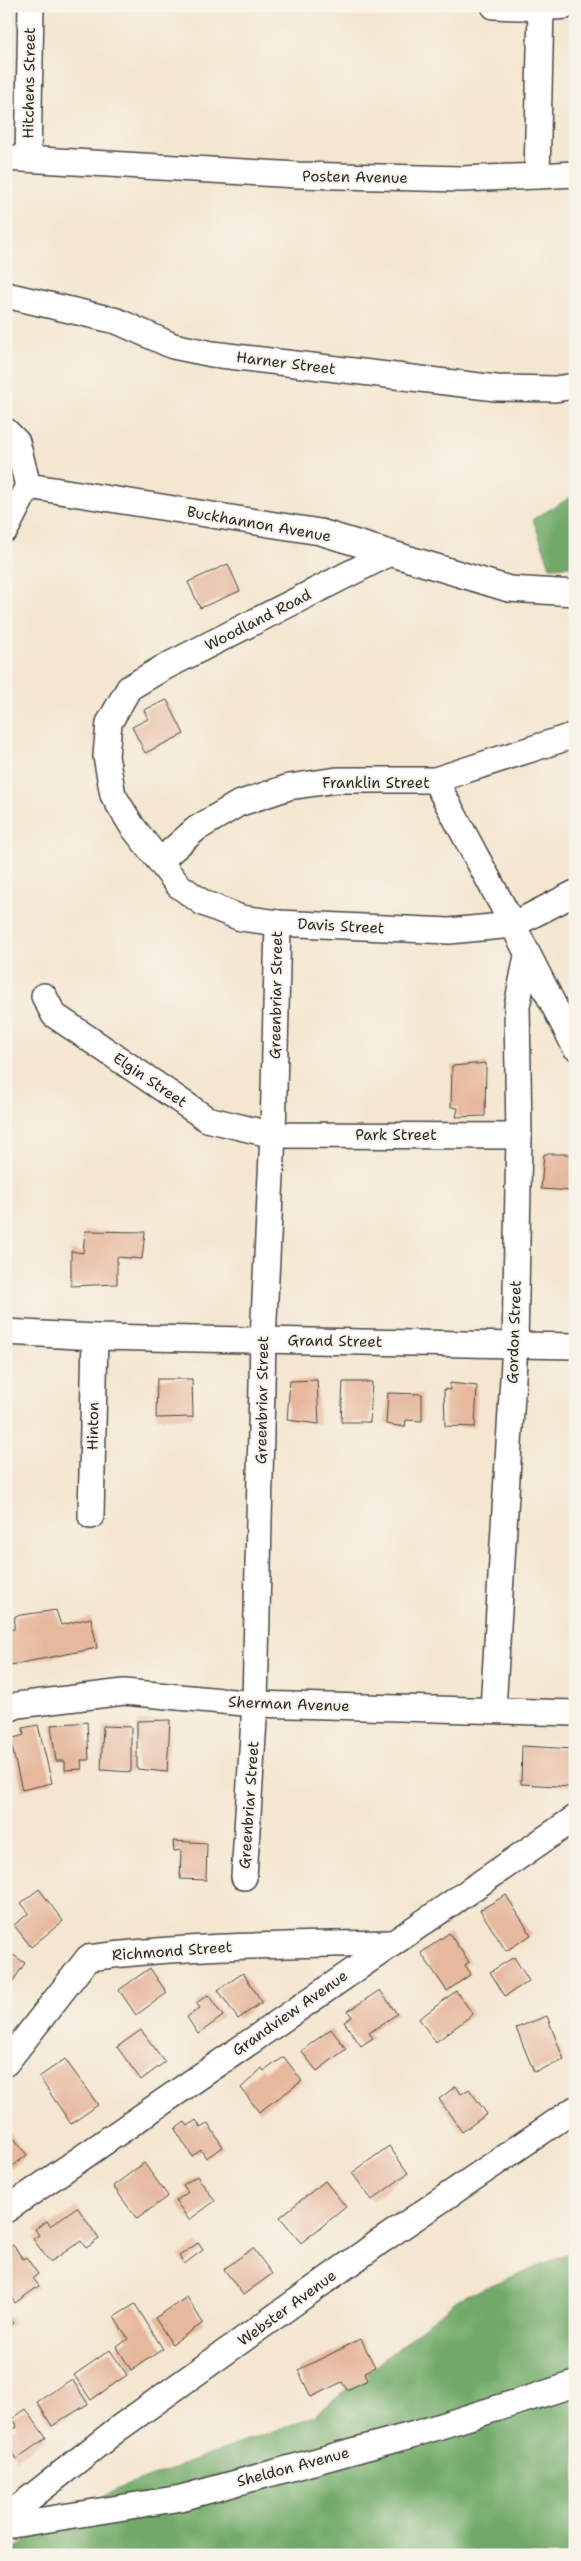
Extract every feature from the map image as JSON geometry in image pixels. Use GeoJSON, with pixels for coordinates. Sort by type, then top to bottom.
{"type":"FeatureCollection","features":[{"type":"Feature","properties":{"kind":"street","name":"Hitchens Street"},"geometry":{"type":"LineString","coordinates":[[17,159],[31,6]]}},
{"type":"Feature","properties":{"kind":"street"},"geometry":{"type":"LineString","coordinates":[[494,6],[540,8],[566,6]]}},
{"type":"Feature","properties":{"kind":"street"},"geometry":{"type":"LineString","coordinates":[[537,176],[540,8]]}},
{"type":"Feature","properties":{"kind":"street","name":"Posten Avenue"},"geometry":{"type":"LineString","coordinates":[[17,159],[297,175],[462,179],[575,174]]}},
{"type":"Feature","properties":{"kind":"street","name":"Harner Street"},"geometry":{"type":"LineString","coordinates":[[6,295],[117,321],[173,346],[212,354],[496,388],[555,389],[575,386]]}},
{"type":"Feature","properties":{"kind":"street"},"geometry":{"type":"LineString","coordinates":[[6,432],[16,442],[28,486],[6,529]]}},
{"type":"Feature","properties":{"kind":"street","name":"Buckhannon Avenue"},"geometry":{"type":"LineString","coordinates":[[28,486],[320,532],[509,589],[575,593]]}},
{"type":"Feature","properties":{"kind":"street","name":"Woodland Road"},"geometry":{"type":"LineString","coordinates":[[129,688],[160,669],[388,554]]}},
{"type":"Feature","properties":{"kind":"street","name":"Davis Street"},"geometry":{"type":"LineString","coordinates":[[129,688],[109,723],[106,756],[113,795],[132,826],[178,885],[203,902],[241,918],[278,922],[449,931],[513,925]]}},
{"type":"Feature","properties":{"kind":"street"},"geometry":{"type":"LineString","coordinates":[[435,780],[575,734]]}},
{"type":"Feature","properties":{"kind":"street","name":"Franklin Street"},"geometry":{"type":"LineString","coordinates":[[160,861],[196,828],[238,804],[289,787],[337,780],[435,780],[513,925],[527,956],[575,1047]]}},
{"type":"Feature","properties":{"kind":"street"},"geometry":{"type":"LineString","coordinates":[[513,925],[575,893]]}},
{"type":"Feature","properties":{"kind":"street","name":"Greenbriar Street"},"geometry":{"type":"LineString","coordinates":[[244,1877],[256,1704],[263,1339],[273,1135],[278,922]]}},
{"type":"Feature","properties":{"kind":"street","name":"Gordon Street"},"geometry":{"type":"LineString","coordinates":[[493,1710],[515,1345],[519,1136],[517,1006],[527,956]]}},
{"type":"Feature","properties":{"kind":"street","name":"Elgin Street"},"geometry":{"type":"LineString","coordinates":[[44,996],[54,1015],[207,1119],[273,1135]]}},
{"type":"Feature","properties":{"kind":"street","name":"Park Street"},"geometry":{"type":"LineString","coordinates":[[273,1135],[519,1136]]}},
{"type":"Feature","properties":{"kind":"street","name":"Grand Street"},"geometry":{"type":"LineString","coordinates":[[6,1332],[95,1337],[575,1346]]}},
{"type":"Feature","properties":{"kind":"street","name":"Hinton"},"geometry":{"type":"LineString","coordinates":[[91,1516],[95,1337]]}},
{"type":"Feature","properties":{"kind":"street","name":"Sherman Avenue"},"geometry":{"type":"LineString","coordinates":[[6,1710],[18,1705],[124,1692],[256,1704],[575,1713]]}},
{"type":"Feature","properties":{"kind":"street","name":"Grandview Avenue"},"geometry":{"type":"LineString","coordinates":[[6,2210],[389,1944],[575,1818]]}},
{"type":"Feature","properties":{"kind":"street","name":"Richmond Street"},"geometry":{"type":"LineString","coordinates":[[6,2064],[88,1958],[142,1951],[218,1946],[389,1944]]}},
{"type":"Feature","properties":{"kind":"street","name":"Webster Avenue"},"geometry":{"type":"LineString","coordinates":[[6,2517],[151,2405],[378,2243],[575,2109]]}},
{"type":"Feature","properties":{"kind":"street","name":"Sheldon Avenue"},"geometry":{"type":"LineString","coordinates":[[6,2526],[181,2498],[415,2434],[575,2384]]}},
{"type":"Feature","properties":{"kind":"green space"},"geometry":{"type":"Polygon","coordinates":[[[575,495],[575,566],[550,567],[533,519],[575,495]]]}},
{"type":"Feature","properties":{"kind":"green space"},"geometry":{"type":"Polygon","coordinates":[[[575,2250],[575,2555],[6,2555],[6,2553],[115,2490],[314,2416],[458,2299],[575,2250]]]}},
{"type":"Feature","properties":{"kind":"building"},"geometry":{"type":"Polygon","coordinates":[[[228,564],[240,591],[200,608],[188,582],[228,564]]]}},
{"type":"Feature","properties":{"kind":"building"},"geometry":{"type":"Polygon","coordinates":[[[167,700],[184,734],[145,753],[132,727],[148,719],[144,710],[167,700]]]}},
{"type":"Feature","properties":{"kind":"building"},"geometry":{"type":"Polygon","coordinates":[[[486,1063],[485,1116],[456,1117],[458,1108],[451,1107],[452,1066],[486,1063]]]}},
{"type":"Feature","properties":{"kind":"building"},"geometry":{"type":"Polygon","coordinates":[[[544,1154],[575,1154],[575,1191],[541,1189],[544,1154]]]}},
{"type":"Feature","properties":{"kind":"building"},"geometry":{"type":"Polygon","coordinates":[[[85,1231],[145,1232],[142,1259],[117,1257],[117,1284],[71,1286],[71,1251],[83,1253],[85,1231]]]}},
{"type":"Feature","properties":{"kind":"building"},"geometry":{"type":"Polygon","coordinates":[[[157,1379],[192,1379],[193,1417],[156,1418],[157,1379]]]}},
{"type":"Feature","properties":{"kind":"building"},"geometry":{"type":"Polygon","coordinates":[[[317,1380],[319,1424],[287,1420],[290,1381],[317,1380]]]}},
{"type":"Feature","properties":{"kind":"building"},"geometry":{"type":"Polygon","coordinates":[[[343,1382],[372,1382],[370,1422],[341,1422],[343,1382]]]}},
{"type":"Feature","properties":{"kind":"building"},"geometry":{"type":"Polygon","coordinates":[[[450,1383],[477,1386],[475,1427],[445,1426],[444,1389],[450,1390],[450,1383]]]}},
{"type":"Feature","properties":{"kind":"building"},"geometry":{"type":"Polygon","coordinates":[[[388,1393],[422,1394],[422,1421],[406,1420],[405,1427],[386,1424],[388,1393]]]}},
{"type":"Feature","properties":{"kind":"building"},"geometry":{"type":"Polygon","coordinates":[[[56,1610],[61,1625],[91,1618],[97,1648],[6,1666],[6,1630],[14,1629],[15,1616],[56,1610]]]}},
{"type":"Feature","properties":{"kind":"building"},"geometry":{"type":"Polygon","coordinates":[[[170,1720],[167,1772],[137,1769],[137,1721],[170,1720]]]}},
{"type":"Feature","properties":{"kind":"building"},"geometry":{"type":"Polygon","coordinates":[[[87,1722],[89,1760],[81,1760],[82,1769],[65,1770],[65,1761],[56,1761],[51,1725],[87,1722]]]}},
{"type":"Feature","properties":{"kind":"building"},"geometry":{"type":"Polygon","coordinates":[[[38,1725],[52,1783],[22,1790],[10,1739],[24,1735],[23,1728],[38,1725]]]}},
{"type":"Feature","properties":{"kind":"building"},"geometry":{"type":"Polygon","coordinates":[[[103,1726],[131,1727],[131,1772],[101,1770],[103,1726]]]}},
{"type":"Feature","properties":{"kind":"building"},"geometry":{"type":"Polygon","coordinates":[[[522,1746],[575,1749],[573,1787],[521,1784],[522,1746]]]}},
{"type":"Feature","properties":{"kind":"building"},"geometry":{"type":"Polygon","coordinates":[[[173,1841],[207,1843],[206,1880],[180,1879],[181,1850],[174,1851],[173,1841]]]}},
{"type":"Feature","properties":{"kind":"building"},"geometry":{"type":"Polygon","coordinates":[[[39,1889],[63,1921],[31,1947],[14,1925],[29,1913],[21,1903],[39,1889]]]}},
{"type":"Feature","properties":{"kind":"building"},"geometry":{"type":"Polygon","coordinates":[[[506,1895],[531,1935],[506,1951],[480,1910],[506,1895]]]}},
{"type":"Feature","properties":{"kind":"building"},"geometry":{"type":"Polygon","coordinates":[[[449,1933],[469,1962],[465,1965],[471,1974],[447,1991],[421,1953],[449,1933]]]}},
{"type":"Feature","properties":{"kind":"building"},"geometry":{"type":"Polygon","coordinates":[[[6,1950],[25,1963],[9,1987],[6,1985],[6,1950]]]}},
{"type":"Feature","properties":{"kind":"building"},"geometry":{"type":"Polygon","coordinates":[[[514,1957],[529,1981],[505,1996],[490,1972],[514,1957]]]}},
{"type":"Feature","properties":{"kind":"building"},"geometry":{"type":"Polygon","coordinates":[[[150,1968],[167,1993],[136,2015],[119,1990],[150,1968]]]}},
{"type":"Feature","properties":{"kind":"building"},"geometry":{"type":"Polygon","coordinates":[[[243,1973],[262,2002],[238,2019],[218,1990],[243,1973]]]}},
{"type":"Feature","properties":{"kind":"building"},"geometry":{"type":"Polygon","coordinates":[[[380,1990],[397,2014],[369,2033],[373,2038],[361,2046],[344,2022],[352,2017],[348,2011],[380,1990]]]}},
{"type":"Feature","properties":{"kind":"building"},"geometry":{"type":"Polygon","coordinates":[[[456,1991],[473,2014],[436,2042],[419,2019],[456,1991]]]}},
{"type":"Feature","properties":{"kind":"building"},"geometry":{"type":"Polygon","coordinates":[[[208,1995],[223,2016],[198,2034],[187,2017],[200,2008],[196,2003],[208,1995]]]}},
{"type":"Feature","properties":{"kind":"building"},"geometry":{"type":"Polygon","coordinates":[[[547,2016],[564,2060],[534,2072],[516,2028],[547,2016]]]}},
{"type":"Feature","properties":{"kind":"building"},"geometry":{"type":"Polygon","coordinates":[[[331,2029],[346,2049],[317,2071],[301,2051],[331,2029]]]}},
{"type":"Feature","properties":{"kind":"building"},"geometry":{"type":"Polygon","coordinates":[[[141,2030],[165,2062],[141,2080],[117,2047],[141,2030]]]}},
{"type":"Feature","properties":{"kind":"building"},"geometry":{"type":"Polygon","coordinates":[[[284,2057],[302,2081],[259,2112],[241,2088],[262,2068],[264,2071],[284,2057]]]}},
{"type":"Feature","properties":{"kind":"building"},"geometry":{"type":"Polygon","coordinates":[[[65,2059],[98,2105],[71,2124],[39,2077],[65,2059]]]}},
{"type":"Feature","properties":{"kind":"building"},"geometry":{"type":"Polygon","coordinates":[[[456,2086],[461,2094],[469,2089],[487,2114],[462,2132],[439,2099],[456,2086]]]}},
{"type":"Feature","properties":{"kind":"building"},"geometry":{"type":"Polygon","coordinates":[[[196,2120],[201,2128],[208,2123],[223,2147],[206,2158],[201,2150],[192,2156],[175,2129],[185,2122],[188,2126],[196,2120]]]}},
{"type":"Feature","properties":{"kind":"building"},"geometry":{"type":"Polygon","coordinates":[[[6,2128],[27,2155],[6,2171],[6,2128]]]}},
{"type":"Feature","properties":{"kind":"building"},"geometry":{"type":"Polygon","coordinates":[[[389,2146],[408,2173],[372,2200],[352,2173],[389,2146]]]}},
{"type":"Feature","properties":{"kind":"building"},"geometry":{"type":"Polygon","coordinates":[[[144,2163],[168,2196],[137,2219],[113,2186],[144,2163]]]}},
{"type":"Feature","properties":{"kind":"building"},"geometry":{"type":"Polygon","coordinates":[[[197,2176],[215,2201],[189,2220],[176,2201],[188,2192],[183,2185],[197,2176]]]}},
{"type":"Feature","properties":{"kind":"building"},"geometry":{"type":"Polygon","coordinates":[[[325,2181],[346,2207],[301,2243],[280,2217],[325,2181]]]}},
{"type":"Feature","properties":{"kind":"building"},"geometry":{"type":"Polygon","coordinates":[[[77,2207],[99,2239],[86,2248],[81,2241],[50,2262],[33,2239],[39,2235],[35,2229],[47,2221],[50,2226],[77,2207]]]}},
{"type":"Feature","properties":{"kind":"building"},"geometry":{"type":"Polygon","coordinates":[[[198,2243],[203,2250],[184,2264],[179,2256],[198,2243]]]}},
{"type":"Feature","properties":{"kind":"building"},"geometry":{"type":"Polygon","coordinates":[[[13,2245],[23,2259],[26,2257],[38,2274],[33,2278],[39,2286],[15,2303],[6,2290],[6,2250],[13,2245]]]}},
{"type":"Feature","properties":{"kind":"building"},"geometry":{"type":"Polygon","coordinates":[[[253,2248],[272,2274],[243,2295],[224,2269],[253,2248]]]}},
{"type":"Feature","properties":{"kind":"building"},"geometry":{"type":"Polygon","coordinates":[[[187,2297],[203,2323],[172,2344],[155,2318],[187,2297]]]}},
{"type":"Feature","properties":{"kind":"building"},"geometry":{"type":"Polygon","coordinates":[[[135,2304],[163,2349],[131,2370],[117,2347],[128,2339],[114,2317],[135,2304]]]}},
{"type":"Feature","properties":{"kind":"building"},"geometry":{"type":"Polygon","coordinates":[[[6,2312],[14,2323],[6,2329],[6,2312]]]}},
{"type":"Feature","properties":{"kind":"building"},"geometry":{"type":"Polygon","coordinates":[[[361,2339],[375,2367],[365,2372],[368,2380],[347,2390],[342,2382],[311,2397],[298,2370],[361,2339]]]}},
{"type":"Feature","properties":{"kind":"building"},"geometry":{"type":"Polygon","coordinates":[[[110,2350],[127,2375],[91,2400],[74,2375],[110,2350]]]}},
{"type":"Feature","properties":{"kind":"building"},"geometry":{"type":"Polygon","coordinates":[[[72,2379],[88,2404],[52,2426],[37,2402],[72,2379]]]}},
{"type":"Feature","properties":{"kind":"building"},"geometry":{"type":"Polygon","coordinates":[[[26,2409],[46,2438],[16,2459],[10,2450],[6,2452],[6,2434],[17,2427],[12,2419],[26,2409]]]}}]}
